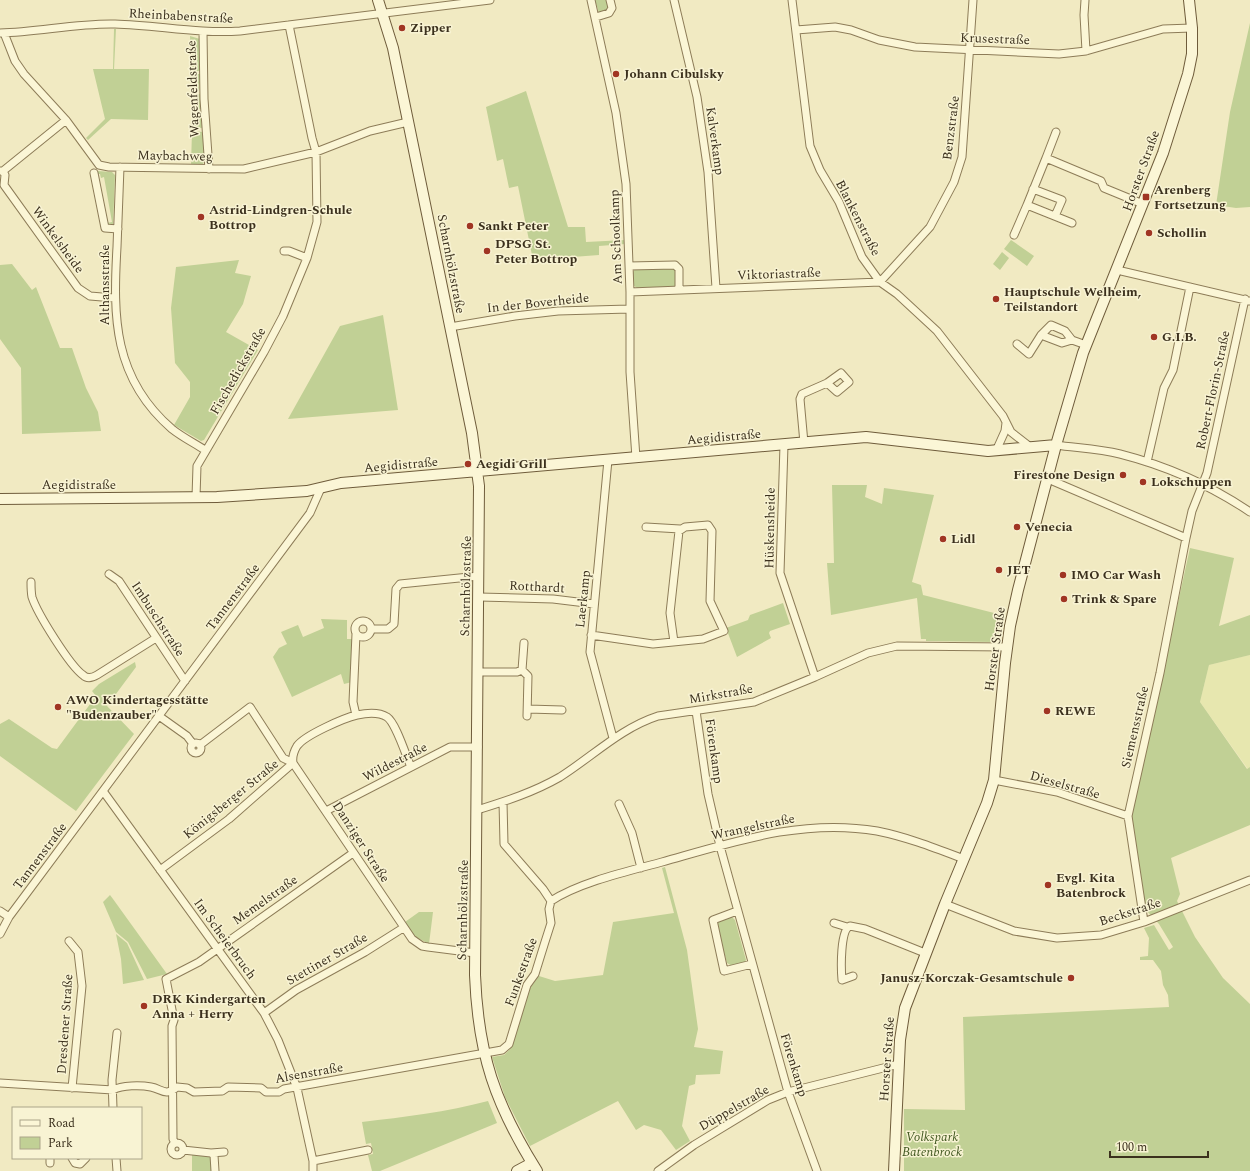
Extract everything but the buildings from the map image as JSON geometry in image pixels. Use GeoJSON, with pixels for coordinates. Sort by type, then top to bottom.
{"type":"FeatureCollection","features":[{"type":"Feature","properties":{"kind":"main road","name":"Scharnhölzstraße"},"geometry":{"type":"LineString","coordinates":[[378,0],[394,48],[472,433],[478,472],[480,518],[475,953],[477,1012],[483,1054],[499,1100],[535,1167]]}},
{"type":"Feature","properties":{"kind":"main road","name":"Horster Straße"},"geometry":{"type":"LineString","coordinates":[[894,1171],[899,1064],[902,1021],[905,1008],[944,904],[987,803],[994,780],[1007,647],[1018,590],[1056,445],[1086,345],[1163,153],[1188,74],[1192,54],[1192,28],[1189,0]]}},
{"type":"Feature","properties":{"kind":"main road","name":"Aegidistraße"},"geometry":{"type":"LineString","coordinates":[[0,499],[196,497],[321,488],[342,483],[866,437],[996,451],[1029,446],[1056,445]]}},
{"type":"Feature","properties":{"kind":"main road"},"geometry":{"type":"LineString","coordinates":[[517,1171],[535,1167]]}},
{"type":"Feature","properties":{"kind":"street"},"geometry":{"type":"LineString","coordinates":[[383,12],[490,0]]}},
{"type":"Feature","properties":{"kind":"street","name":"Am Schoolkamp"},"geometry":{"type":"LineString","coordinates":[[591,0],[596,17],[616,113],[626,184],[630,292],[630,372],[636,458]]}},
{"type":"Feature","properties":{"kind":"street"},"geometry":{"type":"LineString","coordinates":[[596,17],[609,13],[612,8],[610,0]]}},
{"type":"Feature","properties":{"kind":"street","name":"Kalverkamp"},"geometry":{"type":"LineString","coordinates":[[674,0],[697,97],[708,172],[716,288]]}},
{"type":"Feature","properties":{"kind":"street","name":"Blankenstraße"},"geometry":{"type":"LineString","coordinates":[[792,0],[810,146],[820,170],[839,202],[862,258],[880,282],[897,294],[937,331],[1003,416],[1011,432],[1029,446]]}},
{"type":"Feature","properties":{"kind":"street","name":"Benzstraße"},"geometry":{"type":"LineString","coordinates":[[880,282],[930,227],[954,182],[962,157],[973,0]]}},
{"type":"Feature","properties":{"kind":"street"},"geometry":{"type":"LineString","coordinates":[[1085,0],[1084,15],[1086,51]]}},
{"type":"Feature","properties":{"kind":"street","name":"Rheinbabenstraße"},"geometry":{"type":"LineString","coordinates":[[2,33],[98,24],[144,26],[203,32],[240,31],[383,12]]}},
{"type":"Feature","properties":{"kind":"street","name":"Fischedickstraße"},"geometry":{"type":"LineString","coordinates":[[196,497],[196,473],[205,450],[264,352],[282,316],[307,258],[317,222],[316,152],[289,25]]}},
{"type":"Feature","properties":{"kind":"street","name":"Krusestraße"},"geometry":{"type":"LineString","coordinates":[[796,30],[835,27],[851,30],[879,40],[915,47],[1059,54],[1086,51],[1163,29],[1192,28]]}},
{"type":"Feature","properties":{"kind":"street","name":"Wagenfeldstraße"},"geometry":{"type":"LineString","coordinates":[[203,32],[204,99],[209,169]]}},
{"type":"Feature","properties":{"kind":"street","name":"Maybachweg"},"geometry":{"type":"LineString","coordinates":[[2,33],[15,61],[24,74],[66,120],[99,165],[120,167],[244,169],[316,152],[370,131],[408,122]]}},
{"type":"Feature","properties":{"kind":"street","name":"Winkelsheide"},"geometry":{"type":"LineString","coordinates":[[66,120],[2,171],[6,175],[4,185],[78,288],[90,296],[114,298]]}},
{"type":"Feature","properties":{"kind":"street"},"geometry":{"type":"LineString","coordinates":[[1014,235],[1056,132]]}},
{"type":"Feature","properties":{"kind":"street"},"geometry":{"type":"LineString","coordinates":[[1046,158],[1102,181],[1104,188],[1143,204]]}},
{"type":"Feature","properties":{"kind":"street","name":"Althansstraße"},"geometry":{"type":"LineString","coordinates":[[120,167],[114,298],[117,333],[125,361],[136,386],[153,409],[172,429],[205,450]]}},
{"type":"Feature","properties":{"kind":"street","name":"Althansstraße"},"geometry":{"type":"LineString","coordinates":[[94,173],[105,228],[118,229]]}},
{"type":"Feature","properties":{"kind":"street"},"geometry":{"type":"LineString","coordinates":[[1033,189],[1062,200],[1055,216]]}},
{"type":"Feature","properties":{"kind":"street"},"geometry":{"type":"LineString","coordinates":[[1027,205],[1072,223]]}},
{"type":"Feature","properties":{"kind":"street"},"geometry":{"type":"LineString","coordinates":[[284,251],[289,251],[307,258]]}},
{"type":"Feature","properties":{"kind":"street"},"geometry":{"type":"LineString","coordinates":[[629,266],[675,265],[679,269],[679,289]]}},
{"type":"Feature","properties":{"kind":"street"},"geometry":{"type":"LineString","coordinates":[[1117,270],[1248,300]]}},
{"type":"Feature","properties":{"kind":"street","name":"Viktoriastraße"},"geometry":{"type":"LineString","coordinates":[[630,292],[880,282]]}},
{"type":"Feature","properties":{"kind":"street"},"geometry":{"type":"LineString","coordinates":[[1147,462],[1164,388],[1173,370],[1190,287]]}},
{"type":"Feature","properties":{"kind":"street","name":"Robert-Florin-Straße"},"geometry":{"type":"LineString","coordinates":[[1202,484],[1208,473],[1248,300]]}},
{"type":"Feature","properties":{"kind":"street","name":"In der Boverheide"},"geometry":{"type":"LineString","coordinates":[[450,327],[515,316],[550,312],[629,309]]}},
{"type":"Feature","properties":{"kind":"street"},"geometry":{"type":"LineString","coordinates":[[1017,344],[1029,354],[1041,335],[1051,325],[1065,331],[1072,340]]}},
{"type":"Feature","properties":{"kind":"street"},"geometry":{"type":"LineString","coordinates":[[1041,335],[1062,342],[1072,340],[1086,345]]}},
{"type":"Feature","properties":{"kind":"street"},"geometry":{"type":"LineString","coordinates":[[804,443],[801,396],[827,383]]}},
{"type":"Feature","properties":{"kind":"street"},"geometry":{"type":"LineString","coordinates":[[996,451],[1005,431],[1006,422]]}},
{"type":"Feature","properties":{"kind":"street","name":"Hüskensheide"},"geometry":{"type":"LineString","coordinates":[[784,445],[780,573],[816,677]]}},
{"type":"Feature","properties":{"kind":"street"},"geometry":{"type":"LineString","coordinates":[[1056,445],[1118,454],[1169,469],[1202,484],[1250,512]]}},
{"type":"Feature","properties":{"kind":"street","name":"Laerkamp"},"geometry":{"type":"LineString","coordinates":[[608,460],[590,652],[613,738]]}},
{"type":"Feature","properties":{"kind":"street"},"geometry":{"type":"LineString","coordinates":[[1048,479],[1186,538]]}},
{"type":"Feature","properties":{"kind":"street","name":"Siemensstraße"},"geometry":{"type":"LineString","coordinates":[[1144,922],[1128,816],[1161,665],[1192,510],[1202,484]]}},
{"type":"Feature","properties":{"kind":"street","name":"Tannenstraße"},"geometry":{"type":"LineString","coordinates":[[0,934],[9,917],[310,513],[321,488]]}},
{"type":"Feature","properties":{"kind":"street"},"geometry":{"type":"LineString","coordinates":[[591,635],[653,644],[703,639],[724,631],[710,601],[712,529],[705,525],[680,529],[646,526]]}},
{"type":"Feature","properties":{"kind":"street"},"geometry":{"type":"LineString","coordinates":[[674,642],[670,613],[680,529]]}},
{"type":"Feature","properties":{"kind":"street","name":"Imbuschstraße"},"geometry":{"type":"LineString","coordinates":[[109,574],[119,581],[185,681]]}},
{"type":"Feature","properties":{"kind":"street"},"geometry":{"type":"LineString","coordinates":[[356,634],[365,636],[371,629],[388,629],[394,624],[396,589],[400,584],[479,576]]}},
{"type":"Feature","properties":{"kind":"street"},"geometry":{"type":"LineString","coordinates":[[31,582],[32,596],[46,626],[62,650],[84,676],[90,678],[97,675],[156,638]]}},
{"type":"Feature","properties":{"kind":"street","name":"Rotthardt"},"geometry":{"type":"LineString","coordinates":[[479,597],[553,599],[594,604]]}},
{"type":"Feature","properties":{"kind":"street"},"geometry":{"type":"LineString","coordinates":[[356,715],[353,702],[356,634],[355,625],[360,621],[366,621],[371,629]]}},
{"type":"Feature","properties":{"kind":"street"},"geometry":{"type":"LineString","coordinates":[[524,643],[522,670],[528,676],[527,713],[562,710]]}},
{"type":"Feature","properties":{"kind":"street","name":"Mirkstraße"},"geometry":{"type":"LineString","coordinates":[[477,810],[503,802],[550,782],[613,738],[646,720],[658,716],[754,702],[816,677],[868,653],[897,646],[1007,647]]}},
{"type":"Feature","properties":{"kind":"street"},"geometry":{"type":"LineString","coordinates":[[478,672],[517,672],[522,670]]}},
{"type":"Feature","properties":{"kind":"street","name":"Danziger Straße"},"geometry":{"type":"LineString","coordinates":[[159,716],[197,744],[250,707],[283,758],[293,763],[403,928],[412,939],[422,946],[475,953]]}},
{"type":"Feature","properties":{"kind":"street","name":"Förenkamp"},"geometry":{"type":"LineString","coordinates":[[696,710],[708,794],[737,911],[788,1092],[817,1171]]}},
{"type":"Feature","properties":{"kind":"street","name":"Königsberger Straße"},"geometry":{"type":"LineString","coordinates":[[160,870],[229,819],[293,763],[294,752],[301,742],[356,715],[377,714],[383,715],[391,720],[411,767]]}},
{"type":"Feature","properties":{"kind":"street","name":"Wildestraße"},"geometry":{"type":"LineString","coordinates":[[326,811],[450,747],[478,747]]}},
{"type":"Feature","properties":{"kind":"street","name":"Dieselstraße"},"geometry":{"type":"LineString","coordinates":[[994,780],[1057,792],[1128,816]]}},
{"type":"Feature","properties":{"kind":"street","name":"Im Scheierbruch"},"geometry":{"type":"LineString","coordinates":[[103,791],[264,1013],[278,1040],[297,1088],[314,1171]]}},
{"type":"Feature","properties":{"kind":"street"},"geometry":{"type":"LineString","coordinates":[[503,802],[504,844],[543,889],[551,901]]}},
{"type":"Feature","properties":{"kind":"street"},"geometry":{"type":"LineString","coordinates":[[619,804],[632,833],[641,868]]}},
{"type":"Feature","properties":{"kind":"street","name":"Wrangelstraße"},"geometry":{"type":"LineString","coordinates":[[551,901],[576,889],[641,868],[720,846],[782,831],[826,827],[853,828],[912,840],[964,859]]}},
{"type":"Feature","properties":{"kind":"street","name":"Memelstraße"},"geometry":{"type":"LineString","coordinates":[[224,1152],[211,1153],[183,1150],[181,1145],[175,1143],[173,1139],[172,1026],[174,1020],[166,979],[199,962],[353,853]]}},
{"type":"Feature","properties":{"kind":"street","name":"Beckstraße"},"geometry":{"type":"LineString","coordinates":[[944,904],[1014,931],[1057,938],[1101,935],[1144,922],[1250,880]]}},
{"type":"Feature","properties":{"kind":"street","name":"Funkestraße"},"geometry":{"type":"LineString","coordinates":[[483,1054],[502,1050],[509,1044],[527,985],[535,974],[551,921],[549,909],[551,901]]}},
{"type":"Feature","properties":{"kind":"street"},"geometry":{"type":"LineString","coordinates":[[0,911],[9,917]]}},
{"type":"Feature","properties":{"kind":"street"},"geometry":{"type":"LineString","coordinates":[[737,911],[713,920],[724,971],[752,964]]}},
{"type":"Feature","properties":{"kind":"street"},"geometry":{"type":"LineString","coordinates":[[834,923],[847,927],[854,926],[865,929],[925,953]]}},
{"type":"Feature","properties":{"kind":"street"},"geometry":{"type":"LineString","coordinates":[[847,927],[840,964],[842,980],[853,976]]}},
{"type":"Feature","properties":{"kind":"street","name":"Stettiner Straße"},"geometry":{"type":"LineString","coordinates":[[264,1013],[295,990],[366,952],[403,928]]}},
{"type":"Feature","properties":{"kind":"street","name":"Dresdener Straße"},"geometry":{"type":"LineString","coordinates":[[69,941],[78,952],[82,986],[72,1088]]}},
{"type":"Feature","properties":{"kind":"street"},"geometry":{"type":"LineString","coordinates":[[112,1107],[112,1080],[117,1033]]}},
{"type":"Feature","properties":{"kind":"street","name":"Alsenstraße"},"geometry":{"type":"LineString","coordinates":[[0,1082],[113,1090],[122,1087],[152,1087],[160,1092],[172,1092],[177,1087],[187,1088],[194,1092],[222,1091],[228,1087],[261,1088],[266,1092],[279,1092],[284,1089],[297,1088],[483,1054]]}},
{"type":"Feature","properties":{"kind":"street","name":"Düppelstraße"},"geometry":{"type":"LineString","coordinates":[[658,1171],[694,1145],[768,1100],[788,1092],[899,1064]]}},
{"type":"Feature","properties":{"kind":"street"},"geometry":{"type":"LineString","coordinates":[[313,1161],[368,1150]]}},
{"type":"Feature","properties":{"kind":"street"},"geometry":{"type":"LineString","coordinates":[[211,1153],[214,1155],[215,1171]]}},
{"type":"Feature","properties":{"kind":"street"},"geometry":{"type":"LineString","coordinates":[[73,1159],[75,1163],[80,1164],[85,1159]]}},
{"type":"Feature","properties":{"kind":"street"},"geometry":{"type":"LineString","coordinates":[[116,1159],[117,1171]]}},
{"type":"Feature","properties":{"kind":"green space"},"geometry":{"type":"Polygon","coordinates":[[[595,0],[608,0],[609,6],[607,11],[599,13],[595,0]]]}},
{"type":"Feature","properties":{"kind":"green space"},"geometry":{"type":"Polygon","coordinates":[[[1250,23],[1250,207],[1236,208],[1216,205],[1230,112],[1250,23]]]}},
{"type":"Feature","properties":{"kind":"green space"},"geometry":{"type":"Polygon","coordinates":[[[114,29],[116,29],[114,69],[149,69],[148,120],[111,119],[88,140],[86,138],[105,119],[93,69],[113,69],[114,29]]]}},
{"type":"Feature","properties":{"kind":"green space"},"geometry":{"type":"Polygon","coordinates":[[[190,36],[200,39],[199,71],[192,71],[190,36]]]}},
{"type":"Feature","properties":{"kind":"green space"},"geometry":{"type":"Polygon","coordinates":[[[192,74],[200,74],[199,91],[193,90],[192,74]]]}},
{"type":"Feature","properties":{"kind":"green space"},"geometry":{"type":"Polygon","coordinates":[[[526,91],[568,227],[585,227],[586,242],[625,240],[625,244],[599,246],[599,255],[533,260],[518,186],[509,188],[503,159],[497,161],[486,107],[526,91]]]}},
{"type":"Feature","properties":{"kind":"green space"},"geometry":{"type":"Polygon","coordinates":[[[200,94],[201,109],[194,110],[192,108],[193,95],[200,94]]]}},
{"type":"Feature","properties":{"kind":"green space"},"geometry":{"type":"Polygon","coordinates":[[[193,113],[201,113],[202,128],[193,127],[193,113]]]}},
{"type":"Feature","properties":{"kind":"green space"},"geometry":{"type":"Polygon","coordinates":[[[192,131],[203,132],[205,160],[202,165],[191,165],[192,131]]]}},
{"type":"Feature","properties":{"kind":"green space"},"geometry":{"type":"Polygon","coordinates":[[[97,171],[112,172],[115,175],[113,226],[107,226],[107,223],[112,222],[104,177],[101,178],[100,174],[97,174],[97,171]]]}},
{"type":"Feature","properties":{"kind":"green space"},"geometry":{"type":"Polygon","coordinates":[[[1011,240],[1034,256],[1027,266],[1004,249],[1011,240]]]}},
{"type":"Feature","properties":{"kind":"green space"},"geometry":{"type":"Polygon","coordinates":[[[1002,252],[1009,258],[1000,270],[993,264],[1002,252]]]}},
{"type":"Feature","properties":{"kind":"green space"},"geometry":{"type":"Polygon","coordinates":[[[239,260],[235,273],[251,276],[243,304],[226,332],[258,350],[204,440],[201,441],[174,425],[190,397],[190,382],[175,363],[171,308],[176,267],[239,260]]]}},
{"type":"Feature","properties":{"kind":"green space"},"geometry":{"type":"Polygon","coordinates":[[[12,264],[32,290],[36,287],[60,348],[72,348],[86,388],[98,412],[101,431],[22,434],[21,368],[0,339],[0,265],[12,264]]]}},
{"type":"Feature","properties":{"kind":"green space"},"geometry":{"type":"Polygon","coordinates":[[[672,267],[676,269],[676,285],[673,287],[637,288],[633,285],[633,272],[635,269],[672,267]]]}},
{"type":"Feature","properties":{"kind":"green space"},"geometry":{"type":"Polygon","coordinates":[[[383,315],[398,410],[288,419],[340,326],[383,315]]]}},
{"type":"Feature","properties":{"kind":"green space"},"geometry":{"type":"Polygon","coordinates":[[[832,485],[867,485],[865,497],[882,504],[884,488],[934,495],[912,582],[921,585],[923,595],[1002,615],[998,636],[993,642],[926,641],[926,639],[921,639],[917,598],[831,615],[827,563],[834,563],[832,485]]]}},
{"type":"Feature","properties":{"kind":"green space","name":"Volkspark Batenbrock"},"geometry":{"type":"Polygon","coordinates":[[[1190,548],[1234,558],[1219,626],[1250,615],[1250,655],[1209,665],[1200,702],[1247,769],[1250,767],[1250,825],[1171,858],[1180,894],[1177,901],[1195,937],[1223,978],[1250,1004],[1250,1171],[904,1171],[904,1109],[965,1110],[963,1017],[1169,1007],[1168,995],[1163,985],[1161,971],[1153,960],[1140,960],[1140,957],[1148,956],[1149,938],[1144,928],[1154,925],[1169,950],[1173,947],[1159,924],[1146,910],[1131,815],[1190,548]]]}},
{"type":"Feature","properties":{"kind":"green space"},"geometry":{"type":"Polygon","coordinates":[[[783,603],[790,624],[770,631],[769,633],[771,638],[737,657],[726,628],[748,620],[750,615],[783,603]]]}},
{"type":"Feature","properties":{"kind":"green space"},"geometry":{"type":"Polygon","coordinates":[[[321,619],[347,620],[347,639],[353,639],[352,682],[344,684],[341,674],[292,697],[273,657],[279,648],[287,644],[281,632],[298,625],[303,637],[324,628],[321,619]]]}},
{"type":"Feature","properties":{"kind":"green space"},"geometry":{"type":"Polygon","coordinates":[[[1250,655],[1250,767],[1248,769],[1200,702],[1209,665],[1250,655]]]}},
{"type":"Feature","properties":{"kind":"green space"},"geometry":{"type":"Polygon","coordinates":[[[135,662],[136,667],[107,706],[134,734],[76,811],[0,756],[0,724],[9,719],[52,748],[57,749],[96,696],[92,691],[99,684],[135,662]]]}},
{"type":"Feature","properties":{"kind":"green space"},"geometry":{"type":"Polygon","coordinates":[[[665,867],[687,950],[698,1029],[694,1047],[723,1051],[720,1074],[696,1075],[695,1084],[689,1086],[682,1126],[690,1141],[676,1150],[661,1130],[644,1125],[636,1130],[618,1101],[530,1146],[505,1097],[492,1057],[504,1055],[510,1049],[530,988],[539,976],[555,981],[603,975],[613,922],[674,913],[662,868],[665,867]]]}},
{"type":"Feature","properties":{"kind":"green space"},"geometry":{"type":"Polygon","coordinates":[[[110,895],[167,974],[147,979],[128,942],[116,932],[103,902],[110,895]]]}},
{"type":"Feature","properties":{"kind":"green space"},"geometry":{"type":"Polygon","coordinates":[[[419,912],[433,912],[429,944],[414,936],[405,922],[419,912]]]}},
{"type":"Feature","properties":{"kind":"green space"},"geometry":{"type":"Polygon","coordinates":[[[732,917],[735,920],[746,960],[744,963],[732,966],[727,963],[716,923],[717,921],[732,917]]]}},
{"type":"Feature","properties":{"kind":"green space"},"geometry":{"type":"Polygon","coordinates":[[[116,934],[127,943],[144,980],[123,984],[121,959],[116,934]]]}},
{"type":"Feature","properties":{"kind":"green space"},"geometry":{"type":"Polygon","coordinates":[[[488,1101],[497,1123],[380,1171],[372,1171],[368,1155],[373,1154],[371,1143],[366,1144],[362,1122],[441,1111],[488,1101]]]}},
{"type":"Feature","properties":{"kind":"green space"},"geometry":{"type":"Polygon","coordinates":[[[192,1154],[210,1156],[212,1171],[192,1171],[192,1154]]]}},
{"type":"Feature","properties":{"kind":"place","name":"Zipper"},"geometry":{"type":"Point","coordinates":[402,28]}},
{"type":"Feature","properties":{"kind":"place","name":"Johann Cibulsky"},"geometry":{"type":"Point","coordinates":[616,74]}},
{"type":"Feature","properties":{"kind":"place","name":"Arenberg Fortsetzung"},"geometry":{"type":"Point","coordinates":[1146,197]}},
{"type":"Feature","properties":{"kind":"place","name":"Astrid-Lindgren-Schule Bottrop"},"geometry":{"type":"Point","coordinates":[201,217]}},
{"type":"Feature","properties":{"kind":"place","name":"Sankt Peter"},"geometry":{"type":"Point","coordinates":[470,226]}},
{"type":"Feature","properties":{"kind":"place","name":"Schollin"},"geometry":{"type":"Point","coordinates":[1149,233]}},
{"type":"Feature","properties":{"kind":"place","name":"DPSG St. Peter Bottrop"},"geometry":{"type":"Point","coordinates":[487,251]}},
{"type":"Feature","properties":{"kind":"place","name":"Hauptschule Welheim, Teilstandort"},"geometry":{"type":"Point","coordinates":[996,299]}},
{"type":"Feature","properties":{"kind":"place","name":"G.I.B."},"geometry":{"type":"Point","coordinates":[1154,337]}},
{"type":"Feature","properties":{"kind":"place","name":"Aegidi Grill"},"geometry":{"type":"Point","coordinates":[468,464]}},
{"type":"Feature","properties":{"kind":"place","name":"Firestone Design"},"geometry":{"type":"Point","coordinates":[1123,475]}},
{"type":"Feature","properties":{"kind":"place","name":"Lokschuppen"},"geometry":{"type":"Point","coordinates":[1143,482]}},
{"type":"Feature","properties":{"kind":"place","name":"Venecia"},"geometry":{"type":"Point","coordinates":[1017,527]}},
{"type":"Feature","properties":{"kind":"place","name":"Lidl"},"geometry":{"type":"Point","coordinates":[943,539]}},
{"type":"Feature","properties":{"kind":"place","name":"JET"},"geometry":{"type":"Point","coordinates":[999,570]}},
{"type":"Feature","properties":{"kind":"place","name":"IMO Car Wash"},"geometry":{"type":"Point","coordinates":[1063,575]}},
{"type":"Feature","properties":{"kind":"place","name":"Trink & Spare"},"geometry":{"type":"Point","coordinates":[1064,599]}},
{"type":"Feature","properties":{"kind":"place","name":"AWO Kindertagesstätte \"Budenzauber\""},"geometry":{"type":"Point","coordinates":[58,707]}},
{"type":"Feature","properties":{"kind":"place","name":"REWE"},"geometry":{"type":"Point","coordinates":[1047,711]}},
{"type":"Feature","properties":{"kind":"place","name":"Evgl. Kita Batenbrock"},"geometry":{"type":"Point","coordinates":[1048,885]}},
{"type":"Feature","properties":{"kind":"place","name":"Janusz-Korczak-Gesamtschule"},"geometry":{"type":"Point","coordinates":[1071,978]}},
{"type":"Feature","properties":{"kind":"place","name":"DRK Kindergarten Anna + Herry"},"geometry":{"type":"Point","coordinates":[144,1006]}}]}
